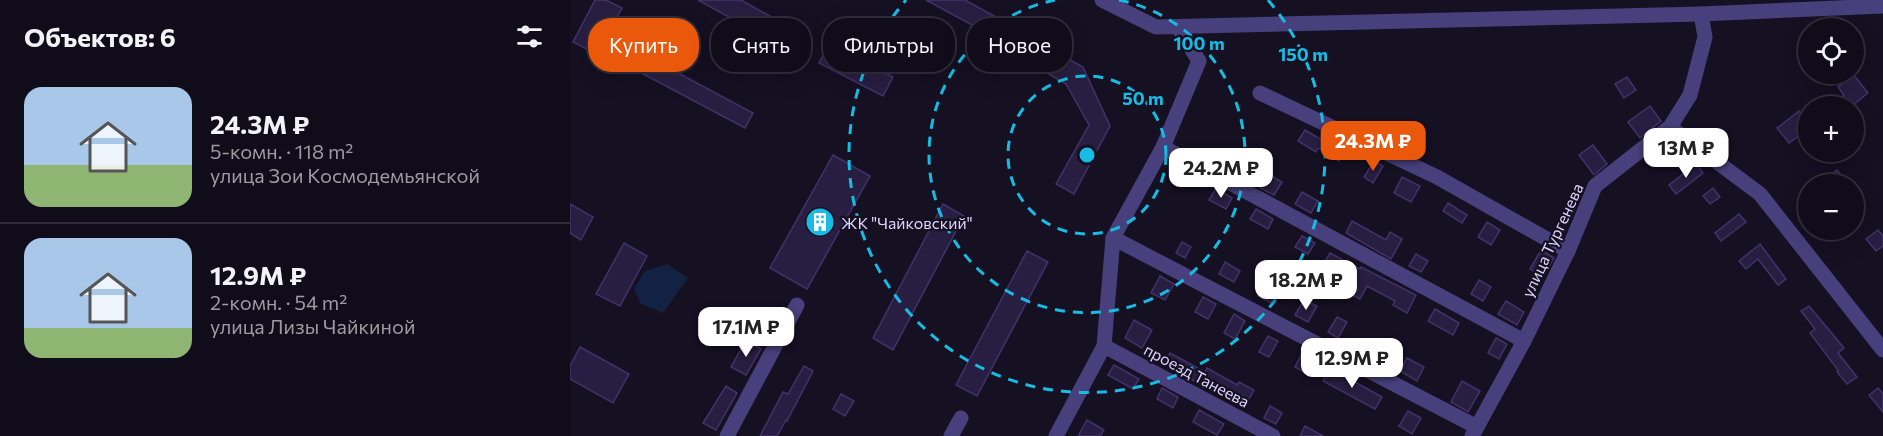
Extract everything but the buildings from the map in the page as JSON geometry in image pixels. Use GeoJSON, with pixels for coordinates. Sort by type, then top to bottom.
{"type":"FeatureCollection","features":[{"type":"Feature","properties":{"kind":"street"},"geometry":{"type":"LineString","coordinates":[[1102,0],[1156,27],[1701,14],[1883,6]]}},
{"type":"Feature","properties":{"kind":"street","name":"улица Тургенева"},"geometry":{"type":"LineString","coordinates":[[1475,431],[1524,342],[1568,251],[1595,186],[1670,127],[1690,95],[1705,37],[1701,14]]}},
{"type":"Feature","properties":{"kind":"street"},"geometry":{"type":"LineString","coordinates":[[1056,436],[1104,346],[1113,238],[1162,147],[1199,62],[1178,27]]}},
{"type":"Feature","properties":{"kind":"street"},"geometry":{"type":"LineString","coordinates":[[1260,93],[1437,177],[1568,251]]}},
{"type":"Feature","properties":{"kind":"street"},"geometry":{"type":"LineString","coordinates":[[1670,127],[1760,194],[1883,350]]}},
{"type":"Feature","properties":{"kind":"street"},"geometry":{"type":"LineString","coordinates":[[1162,147],[1524,342]]}},
{"type":"Feature","properties":{"kind":"street"},"geometry":{"type":"LineString","coordinates":[[1113,238],[1475,431]]}},
{"type":"Feature","properties":{"kind":"street"},"geometry":{"type":"LineString","coordinates":[[727,436],[797,305]]}},
{"type":"Feature","properties":{"kind":"street","name":"проезд Танеева"},"geometry":{"type":"LineString","coordinates":[[1104,346],[1273,436]]}},
{"type":"Feature","properties":{"kind":"street"},"geometry":{"type":"LineString","coordinates":[[951,436],[961,418]]}},
{"type":"Feature","properties":{"kind":"water"},"geometry":{"type":"Polygon","coordinates":[[[667,264],[688,278],[663,313],[641,304],[634,289],[645,271],[667,264]]]}},
{"type":"Feature","properties":{"kind":"place","name":"ЖК \"Чайковский\""},"geometry":{"type":"Point","coordinates":[820,222]}}]}
